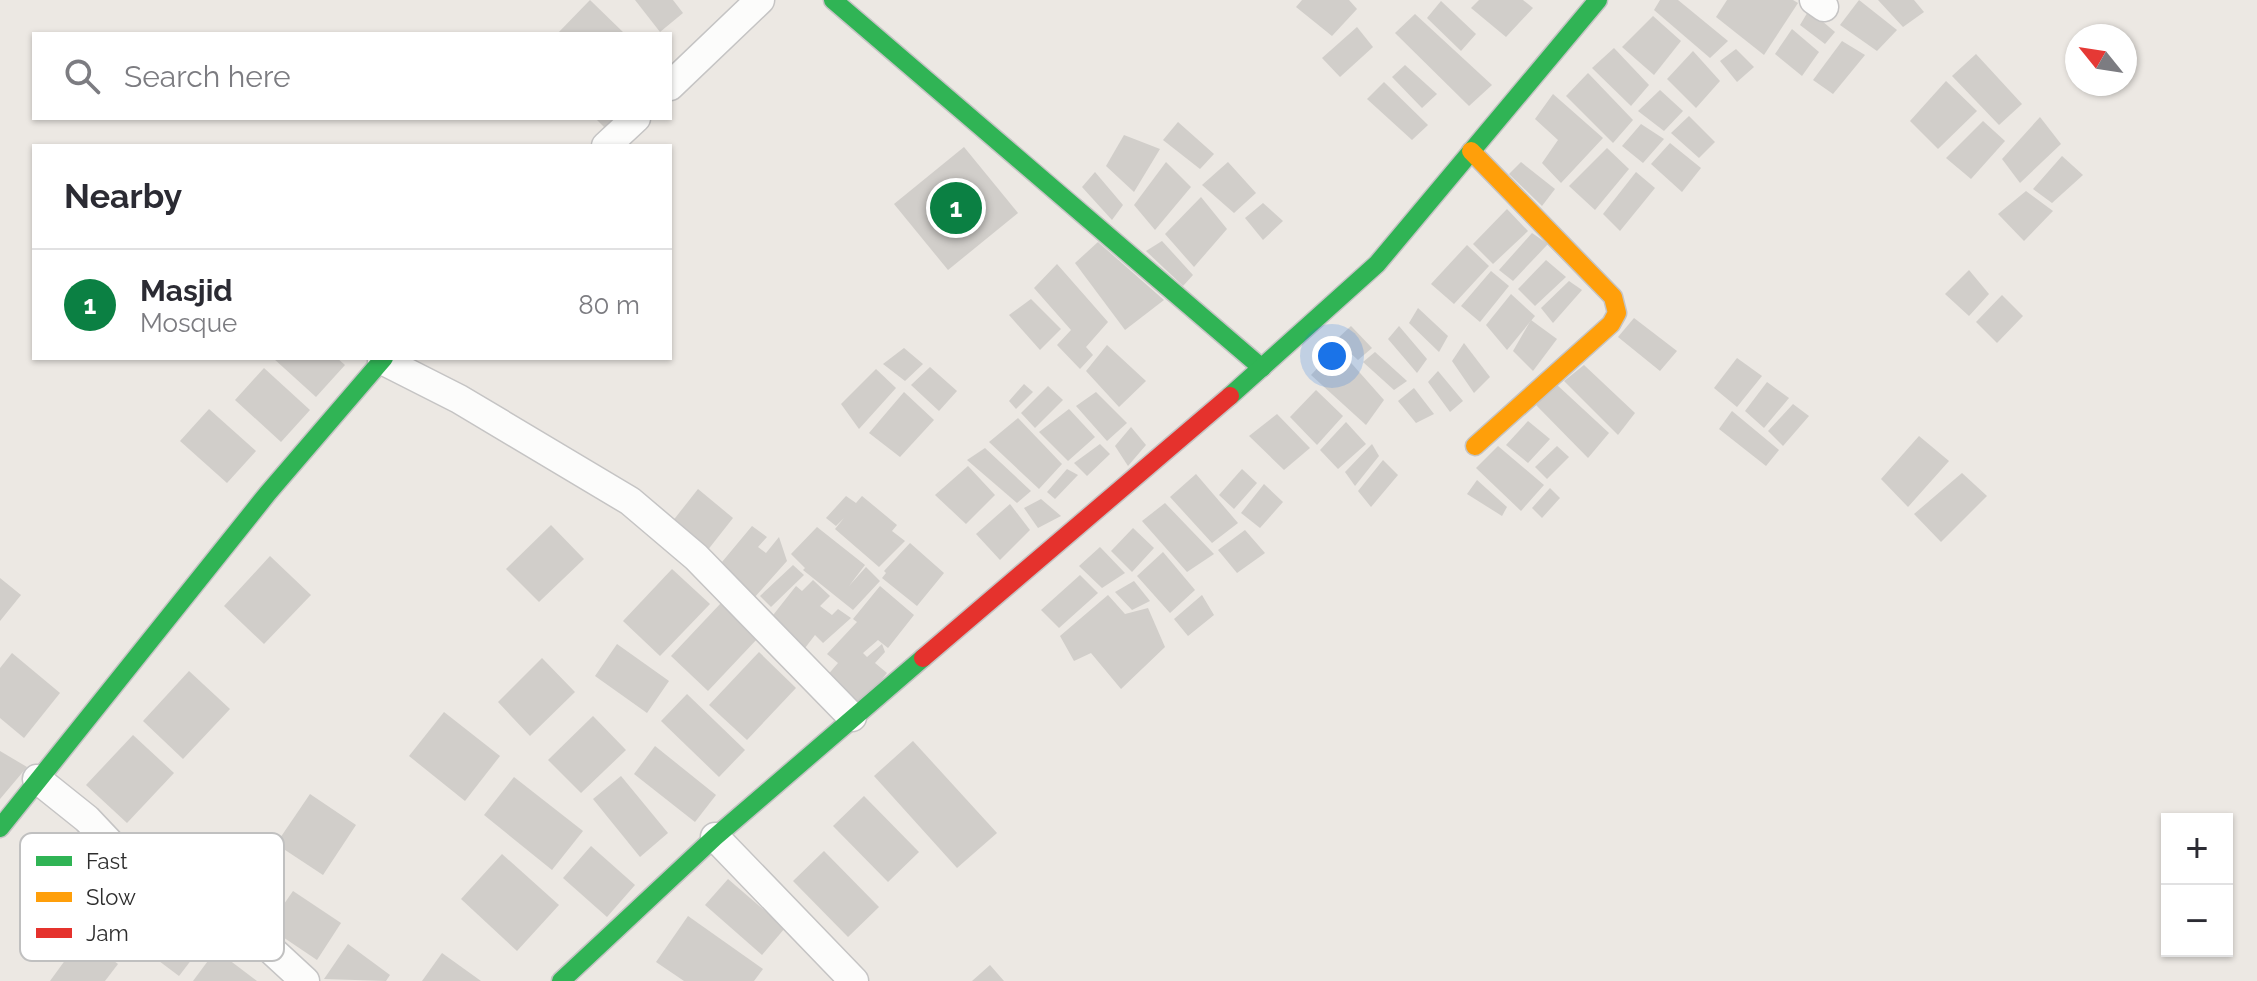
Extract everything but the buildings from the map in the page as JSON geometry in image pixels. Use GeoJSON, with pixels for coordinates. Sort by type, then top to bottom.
{"type":"FeatureCollection","features":[{"type":"Feature","properties":{"kind":"street"},"geometry":{"type":"LineString","coordinates":[[672,84],[760,0]]}},
{"type":"Feature","properties":{"kind":"street"},"geometry":{"type":"LineString","coordinates":[[833,0],[1262,368]]}},
{"type":"Feature","properties":{"kind":"street"},"geometry":{"type":"LineString","coordinates":[[561,981],[715,837],[1262,368],[1377,264],[1598,0]]}},
{"type":"Feature","properties":{"kind":"street"},"geometry":{"type":"LineString","coordinates":[[608,144],[634,120]]}},
{"type":"Feature","properties":{"kind":"street"},"geometry":{"type":"LineString","coordinates":[[1471,151],[1613,297],[1617,313],[1611,324],[1475,446]]}},
{"type":"Feature","properties":{"kind":"street"},"geometry":{"type":"LineString","coordinates":[[0,828],[268,493],[382,360]]}},
{"type":"Feature","properties":{"kind":"street"},"geometry":{"type":"LineString","coordinates":[[385,360],[459,399],[630,501],[696,557],[852,717]]}},
{"type":"Feature","properties":{"kind":"street"},"geometry":{"type":"LineString","coordinates":[[37,779],[100,833]]}},
{"type":"Feature","properties":{"kind":"street"},"geometry":{"type":"LineString","coordinates":[[715,837],[854,981]]}},
{"type":"Feature","properties":{"kind":"street"},"geometry":{"type":"LineString","coordinates":[[283,961],[305,981]]}},
{"type":"Feature","properties":{"kind":"traffic: fast"},"geometry":{"type":"LineString","coordinates":[[833,0],[1262,368]]}},
{"type":"Feature","properties":{"kind":"traffic: fast"},"geometry":{"type":"LineString","coordinates":[[1230,396],[1377,264],[1598,0]]}},
{"type":"Feature","properties":{"kind":"traffic: fast"},"geometry":{"type":"LineString","coordinates":[[0,828],[268,493],[382,360]]}},
{"type":"Feature","properties":{"kind":"traffic: fast"},"geometry":{"type":"LineString","coordinates":[[561,981],[715,837],[923,658]]}},
{"type":"Feature","properties":{"kind":"traffic: slow"},"geometry":{"type":"LineString","coordinates":[[1471,151],[1613,297],[1617,313],[1611,324],[1475,446]]}},
{"type":"Feature","properties":{"kind":"traffic: jam"},"geometry":{"type":"LineString","coordinates":[[923,658],[1230,396]]}},
{"type":"Feature","properties":{"kind":"place","name":"Masjid"},"geometry":{"type":"Point","coordinates":[956,208]}}]}
